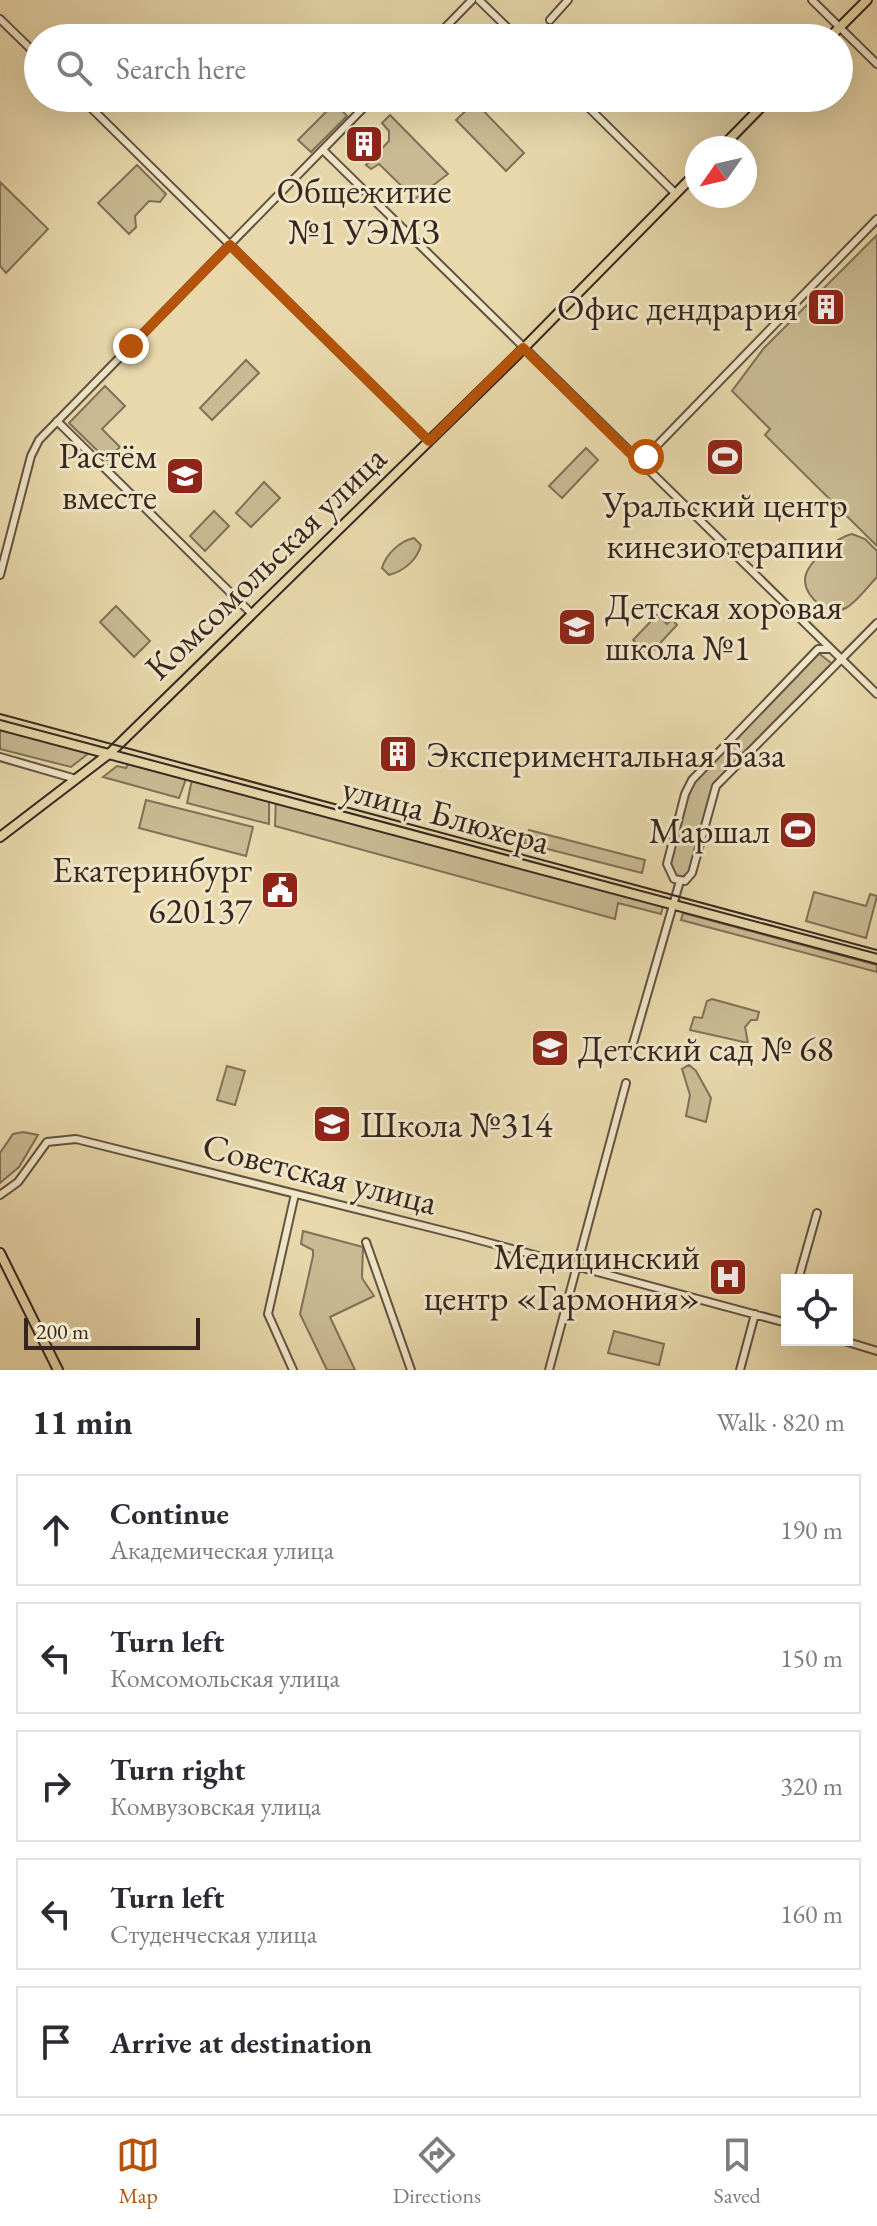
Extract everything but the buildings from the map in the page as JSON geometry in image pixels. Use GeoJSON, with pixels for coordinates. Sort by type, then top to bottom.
{"type":"FeatureCollection","features":[{"type":"Feature","properties":{"kind":"main road"},"geometry":{"type":"LineString","coordinates":[[843,24],[867,0]]}},
{"type":"Feature","properties":{"kind":"main road"},"geometry":{"type":"LineString","coordinates":[[733,136],[756,112]]}},
{"type":"Feature","properties":{"kind":"main road","name":"Комсомольская улица"},"geometry":{"type":"LineString","coordinates":[[0,837],[110,753],[685,185]]}},
{"type":"Feature","properties":{"kind":"main road","name":"улица Блюхера"},"geometry":{"type":"LineString","coordinates":[[0,725],[877,959]]}},
{"type":"Feature","properties":{"kind":"main road"},"geometry":{"type":"LineString","coordinates":[[0,1253],[58,1370]]}},
{"type":"Feature","properties":{"kind":"street"},"geometry":{"type":"LineString","coordinates":[[449,24],[472,0]]}},
{"type":"Feature","properties":{"kind":"street"},"geometry":{"type":"LineString","coordinates":[[479,0],[504,24]]}},
{"type":"Feature","properties":{"kind":"street"},"geometry":{"type":"LineString","coordinates":[[550,20],[568,0]]}},
{"type":"Feature","properties":{"kind":"street"},"geometry":{"type":"LineString","coordinates":[[812,0],[835,24]]}},
{"type":"Feature","properties":{"kind":"street"},"geometry":{"type":"LineString","coordinates":[[0,19],[24,42]]}},
{"type":"Feature","properties":{"kind":"street"},"geometry":{"type":"LineString","coordinates":[[853,41],[877,64]]}},
{"type":"Feature","properties":{"kind":"street"},"geometry":{"type":"LineString","coordinates":[[95,112],[429,441]]}},
{"type":"Feature","properties":{"kind":"street"},"geometry":{"type":"LineString","coordinates":[[0,575],[31,456],[39,440],[360,112]]}},
{"type":"Feature","properties":{"kind":"street"},"geometry":{"type":"LineString","coordinates":[[593,112],[676,194]]}},
{"type":"Feature","properties":{"kind":"street"},"geometry":{"type":"LineString","coordinates":[[324,151],[877,694]]}},
{"type":"Feature","properties":{"kind":"street"},"geometry":{"type":"LineString","coordinates":[[640,463],[877,219]]}},
{"type":"Feature","properties":{"kind":"street"},"geometry":{"type":"LineString","coordinates":[[57,421],[252,614]]}},
{"type":"Feature","properties":{"kind":"street"},"geometry":{"type":"LineString","coordinates":[[833,650],[823,646],[816,651],[692,780],[685,794],[667,864],[669,875],[685,881],[692,873],[716,786],[877,623]]}},
{"type":"Feature","properties":{"kind":"street"},"geometry":{"type":"LineString","coordinates":[[0,757],[76,779]]}},
{"type":"Feature","properties":{"kind":"street"},"geometry":{"type":"LineString","coordinates":[[630,1054],[680,881]]}},
{"type":"Feature","properties":{"kind":"street"},"geometry":{"type":"LineString","coordinates":[[549,1370],[626,1083]]}},
{"type":"Feature","properties":{"kind":"street","name":"Советская улица"},"geometry":{"type":"LineString","coordinates":[[0,1195],[18,1182],[44,1145],[61,1138],[295,1194],[781,1319]]}},
{"type":"Feature","properties":{"kind":"street"},"geometry":{"type":"LineString","coordinates":[[293,1370],[268,1314],[295,1194]]}},
{"type":"Feature","properties":{"kind":"street"},"geometry":{"type":"LineString","coordinates":[[800,1274],[817,1213]]}},
{"type":"Feature","properties":{"kind":"street"},"geometry":{"type":"LineString","coordinates":[[366,1242],[411,1370]]}},
{"type":"Feature","properties":{"kind":"street"},"geometry":{"type":"LineString","coordinates":[[740,1370],[755,1314]]}},
{"type":"Feature","properties":{"kind":"street"},"geometry":{"type":"LineString","coordinates":[[853,1344],[877,1351]]}},
{"type":"Feature","properties":{"kind":"shaded area"},"geometry":{"type":"Polygon","coordinates":[[[326,112],[343,112],[347,116],[311,152],[298,140],[326,112]]]}},
{"type":"Feature","properties":{"kind":"shaded area"},"geometry":{"type":"Polygon","coordinates":[[[464,112],[485,112],[524,153],[506,171],[456,120],[464,112]]]}},
{"type":"Feature","properties":{"kind":"shaded area"},"geometry":{"type":"Polygon","coordinates":[[[390,115],[448,174],[415,199],[379,164],[371,169],[366,165],[389,141],[389,131],[382,123],[390,115]]]}},
{"type":"Feature","properties":{"kind":"shaded area"},"geometry":{"type":"Polygon","coordinates":[[[137,165],[166,194],[160,202],[149,201],[135,216],[136,227],[129,234],[98,203],[137,165]]]}},
{"type":"Feature","properties":{"kind":"shaded area"},"geometry":{"type":"Polygon","coordinates":[[[0,182],[48,229],[6,273],[0,266],[0,182]]]}},
{"type":"Feature","properties":{"kind":"shaded area"},"geometry":{"type":"Polygon","coordinates":[[[877,235],[877,546],[765,435],[770,429],[732,391],[764,348],[877,235]]]}},
{"type":"Feature","properties":{"kind":"shaded area"},"geometry":{"type":"Polygon","coordinates":[[[246,360],[259,373],[212,420],[200,408],[246,360]]]}},
{"type":"Feature","properties":{"kind":"shaded area"},"geometry":{"type":"Polygon","coordinates":[[[105,386],[125,406],[102,429],[120,447],[107,460],[69,423],[105,386]]]}},
{"type":"Feature","properties":{"kind":"shaded area"},"geometry":{"type":"Polygon","coordinates":[[[586,448],[598,460],[562,498],[549,486],[586,448]]]}},
{"type":"Feature","properties":{"kind":"shaded area"},"geometry":{"type":"Polygon","coordinates":[[[264,482],[280,498],[251,527],[236,513],[264,482]]]}},
{"type":"Feature","properties":{"kind":"shaded area"},"geometry":{"type":"Polygon","coordinates":[[[214,511],[229,526],[205,551],[190,536],[214,511]]]}},
{"type":"Feature","properties":{"kind":"shaded area"},"geometry":{"type":"Polygon","coordinates":[[[852,534],[865,539],[877,551],[877,577],[846,608],[826,608],[809,594],[806,574],[822,552],[852,534]]]}},
{"type":"Feature","properties":{"kind":"shaded area"},"geometry":{"type":"Polygon","coordinates":[[[414,538],[421,545],[413,560],[405,568],[389,575],[382,568],[390,553],[414,538]]]}},
{"type":"Feature","properties":{"kind":"shaded area"},"geometry":{"type":"Polygon","coordinates":[[[116,606],[150,641],[134,657],[100,622],[116,606]]]}},
{"type":"Feature","properties":{"kind":"shaded area"},"geometry":{"type":"Polygon","coordinates":[[[657,615],[667,624],[672,619],[677,625],[649,655],[633,640],[657,615]]]}},
{"type":"Feature","properties":{"kind":"shaded area"},"geometry":{"type":"Polygon","coordinates":[[[816,651],[835,666],[721,780],[692,873],[680,881],[667,870],[687,787],[816,651]]]}},
{"type":"Feature","properties":{"kind":"shaded area"},"geometry":{"type":"Polygon","coordinates":[[[0,729],[89,753],[71,767],[0,749],[0,729]]]}},
{"type":"Feature","properties":{"kind":"shaded area"},"geometry":{"type":"Polygon","coordinates":[[[128,764],[186,779],[179,798],[103,777],[117,766],[126,768],[128,764]]]}},
{"type":"Feature","properties":{"kind":"shaded area"},"geometry":{"type":"Polygon","coordinates":[[[193,775],[269,796],[269,824],[187,803],[193,775]]]}},
{"type":"Feature","properties":{"kind":"shaded area"},"geometry":{"type":"Polygon","coordinates":[[[276,797],[664,902],[661,914],[618,903],[615,919],[275,826],[276,797]]]}},
{"type":"Feature","properties":{"kind":"shaded area"},"geometry":{"type":"Polygon","coordinates":[[[146,800],[253,827],[246,856],[139,828],[146,800]]]}},
{"type":"Feature","properties":{"kind":"shaded area"},"geometry":{"type":"Polygon","coordinates":[[[529,830],[645,860],[642,873],[524,843],[529,830]]]}},
{"type":"Feature","properties":{"kind":"shaded area"},"geometry":{"type":"Polygon","coordinates":[[[814,892],[866,906],[870,894],[877,896],[866,938],[806,921],[814,892]]]}},
{"type":"Feature","properties":{"kind":"shaded area"},"geometry":{"type":"Polygon","coordinates":[[[683,913],[877,965],[877,972],[681,920],[683,913]]]}},
{"type":"Feature","properties":{"kind":"shaded area"},"geometry":{"type":"Polygon","coordinates":[[[712,999],[759,1012],[757,1020],[751,1020],[745,1027],[748,1043],[690,1030],[694,1017],[702,1018],[707,1001],[712,999]]]}},
{"type":"Feature","properties":{"kind":"shaded area"},"geometry":{"type":"Polygon","coordinates":[[[689,1065],[696,1071],[711,1098],[706,1122],[686,1116],[690,1095],[682,1069],[689,1065]]]}},
{"type":"Feature","properties":{"kind":"shaded area"},"geometry":{"type":"Polygon","coordinates":[[[227,1066],[245,1071],[235,1105],[217,1100],[227,1066]]]}},
{"type":"Feature","properties":{"kind":"shaded area"},"geometry":{"type":"Polygon","coordinates":[[[13,1134],[38,1135],[19,1167],[0,1183],[0,1153],[13,1134]]]}},
{"type":"Feature","properties":{"kind":"shaded area"},"geometry":{"type":"Polygon","coordinates":[[[303,1231],[363,1247],[362,1278],[374,1296],[330,1317],[355,1370],[327,1370],[300,1314],[313,1256],[313,1250],[301,1244],[303,1231]]]}},
{"type":"Feature","properties":{"kind":"shaded area"},"geometry":{"type":"Polygon","coordinates":[[[614,1331],[664,1344],[659,1365],[608,1353],[614,1331]]]}},
{"type":"Feature","properties":{"kind":"tram line"},"geometry":{"type":"LineString","coordinates":[[0,714],[877,950]]}},
{"type":"Feature","properties":{"kind":"place","name":"Общежитие №1 УЭМЗ"},"geometry":{"type":"Point","coordinates":[364,144]}},
{"type":"Feature","properties":{"kind":"place","name":"Офис дендрария"},"geometry":{"type":"Point","coordinates":[826,307]}},
{"type":"Feature","properties":{"kind":"place","name":"Уральский центр кинезиотерапии"},"geometry":{"type":"Point","coordinates":[725,457]}},
{"type":"Feature","properties":{"kind":"place","name":"Растём вместе"},"geometry":{"type":"Point","coordinates":[185,476]}},
{"type":"Feature","properties":{"kind":"place","name":"Детская хоровая школа №1"},"geometry":{"type":"Point","coordinates":[577,627]}},
{"type":"Feature","properties":{"kind":"place","name":"Экспериментальная База"},"geometry":{"type":"Point","coordinates":[398,754]}},
{"type":"Feature","properties":{"kind":"place","name":"Маршал"},"geometry":{"type":"Point","coordinates":[798,830]}},
{"type":"Feature","properties":{"kind":"place","name":"Екатеринбург 620137"},"geometry":{"type":"Point","coordinates":[280,890]}},
{"type":"Feature","properties":{"kind":"place","name":"Детский сад № 68"},"geometry":{"type":"Point","coordinates":[550,1048]}},
{"type":"Feature","properties":{"kind":"place","name":"Школа №314"},"geometry":{"type":"Point","coordinates":[332,1124]}},
{"type":"Feature","properties":{"kind":"place","name":"Медицинский центр «Гармония»"},"geometry":{"type":"Point","coordinates":[728,1277]}},
{"type":"Feature","properties":{"kind":"route"},"geometry":{"type":"LineString","coordinates":[[131,346],[230,245],[429,441],[523,348],[640,463],[646,457]]}}]}
